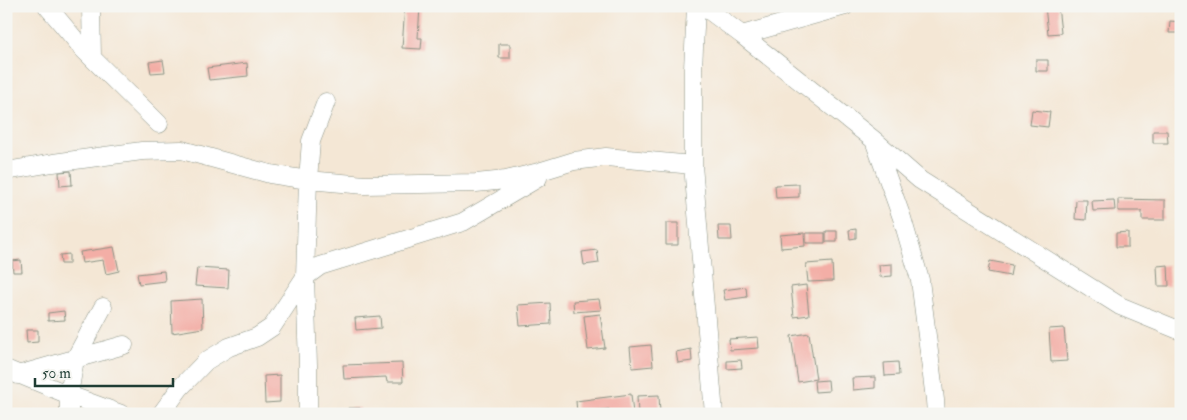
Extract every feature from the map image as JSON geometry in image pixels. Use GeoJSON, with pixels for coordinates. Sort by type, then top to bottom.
{"type":"FeatureCollection","features":[{"type":"Feature","properties":{"kind":"street"},"geometry":{"type":"LineString","coordinates":[[47,6],[92,58],[159,124]]}},
{"type":"Feature","properties":{"kind":"street"},"geometry":{"type":"LineString","coordinates":[[91,6],[92,58]]}},
{"type":"Feature","properties":{"kind":"street"},"geometry":{"type":"LineString","coordinates":[[696,6],[693,69],[693,165],[714,414]]}},
{"type":"Feature","properties":{"kind":"street"},"geometry":{"type":"LineString","coordinates":[[703,6],[874,140],[920,180],[1120,306],[1181,331]]}},
{"type":"Feature","properties":{"kind":"street"},"geometry":{"type":"LineString","coordinates":[[742,35],[845,6]]}},
{"type":"Feature","properties":{"kind":"street"},"geometry":{"type":"LineString","coordinates":[[308,414],[304,277],[308,180],[311,141],[326,102]]}},
{"type":"Feature","properties":{"kind":"street"},"geometry":{"type":"LineString","coordinates":[[874,140],[902,218],[920,280],[936,400],[936,414]]}},
{"type":"Feature","properties":{"kind":"street"},"geometry":{"type":"LineString","coordinates":[[6,172],[53,163],[142,151],[182,150],[270,174],[308,180],[366,185],[476,183],[506,180],[574,161],[606,157],[693,165]]}},
{"type":"Feature","properties":{"kind":"street"},"geometry":{"type":"LineString","coordinates":[[161,414],[180,388],[206,362],[229,347],[257,338],[272,327],[304,277],[320,266],[463,222],[558,166]]}},
{"type":"Feature","properties":{"kind":"street"},"geometry":{"type":"LineString","coordinates":[[69,414],[69,395],[75,359],[102,307]]}},
{"type":"Feature","properties":{"kind":"street"},"geometry":{"type":"LineString","coordinates":[[11,373],[75,359],[124,345]]}},
{"type":"Feature","properties":{"kind":"street"},"geometry":{"type":"LineString","coordinates":[[11,373],[121,414]]}},
{"type":"Feature","properties":{"kind":"building"},"geometry":{"type":"Polygon","coordinates":[[[405,6],[420,6],[418,38],[422,38],[421,49],[402,48],[405,6]]]}},
{"type":"Feature","properties":{"kind":"building"},"geometry":{"type":"Polygon","coordinates":[[[1045,6],[1058,6],[1061,33],[1048,34],[1045,6]]]}},
{"type":"Feature","properties":{"kind":"building"},"geometry":{"type":"Polygon","coordinates":[[[1170,21],[1181,22],[1181,33],[1169,33],[1170,21]]]}},
{"type":"Feature","properties":{"kind":"building"},"geometry":{"type":"Polygon","coordinates":[[[499,44],[510,44],[510,58],[499,58],[499,44]]]}},
{"type":"Feature","properties":{"kind":"building"},"geometry":{"type":"Polygon","coordinates":[[[163,60],[165,72],[151,73],[149,62],[163,60]]]}},
{"type":"Feature","properties":{"kind":"building"},"geometry":{"type":"Polygon","coordinates":[[[1036,60],[1048,60],[1048,71],[1036,71],[1036,60]]]}},
{"type":"Feature","properties":{"kind":"building"},"geometry":{"type":"Polygon","coordinates":[[[247,63],[248,76],[209,80],[207,68],[247,63]]]}},
{"type":"Feature","properties":{"kind":"building"},"geometry":{"type":"Polygon","coordinates":[[[1032,110],[1050,112],[1048,127],[1030,125],[1032,110]]]}},
{"type":"Feature","properties":{"kind":"building"},"geometry":{"type":"Polygon","coordinates":[[[1153,131],[1167,131],[1168,143],[1153,143],[1153,131]]]}},
{"type":"Feature","properties":{"kind":"building"},"geometry":{"type":"Polygon","coordinates":[[[71,171],[72,185],[60,186],[59,172],[71,171]]]}},
{"type":"Feature","properties":{"kind":"building"},"geometry":{"type":"Polygon","coordinates":[[[799,184],[799,197],[776,198],[775,185],[799,184]]]}},
{"type":"Feature","properties":{"kind":"building"},"geometry":{"type":"Polygon","coordinates":[[[1118,199],[1165,200],[1165,220],[1142,220],[1142,211],[1118,211],[1118,199]]]}},
{"type":"Feature","properties":{"kind":"building"},"geometry":{"type":"Polygon","coordinates":[[[1076,200],[1087,200],[1086,220],[1075,219],[1076,200]]]}},
{"type":"Feature","properties":{"kind":"building"},"geometry":{"type":"Polygon","coordinates":[[[1114,200],[1115,210],[1093,211],[1092,201],[1114,200]]]}},
{"type":"Feature","properties":{"kind":"building"},"geometry":{"type":"Polygon","coordinates":[[[666,223],[678,223],[678,245],[666,245],[666,223]]]}},
{"type":"Feature","properties":{"kind":"building"},"geometry":{"type":"Polygon","coordinates":[[[718,226],[731,226],[732,240],[719,240],[718,226]]]}},
{"type":"Feature","properties":{"kind":"building"},"geometry":{"type":"Polygon","coordinates":[[[856,229],[856,238],[850,239],[849,230],[856,229]]]}},
{"type":"Feature","properties":{"kind":"building"},"geometry":{"type":"Polygon","coordinates":[[[826,231],[837,231],[837,242],[826,242],[826,231]]]}},
{"type":"Feature","properties":{"kind":"building"},"geometry":{"type":"Polygon","coordinates":[[[1128,232],[1128,247],[1116,247],[1116,233],[1128,232]]]}},
{"type":"Feature","properties":{"kind":"building"},"geometry":{"type":"Polygon","coordinates":[[[804,233],[805,246],[781,248],[780,235],[804,233]]]}},
{"type":"Feature","properties":{"kind":"building"},"geometry":{"type":"Polygon","coordinates":[[[806,233],[825,233],[825,243],[806,243],[806,233]]]}},
{"type":"Feature","properties":{"kind":"building"},"geometry":{"type":"Polygon","coordinates":[[[114,247],[119,271],[106,274],[103,260],[82,263],[80,252],[114,247]]]}},
{"type":"Feature","properties":{"kind":"building"},"geometry":{"type":"Polygon","coordinates":[[[597,250],[599,263],[584,265],[582,252],[597,250]]]}},
{"type":"Feature","properties":{"kind":"building"},"geometry":{"type":"Polygon","coordinates":[[[69,254],[69,264],[61,264],[60,255],[69,254]]]}},
{"type":"Feature","properties":{"kind":"building"},"geometry":{"type":"Polygon","coordinates":[[[21,260],[22,272],[13,272],[12,261],[21,260]]]}},
{"type":"Feature","properties":{"kind":"building"},"geometry":{"type":"Polygon","coordinates":[[[990,261],[1012,265],[1010,276],[988,272],[990,261]]]}},
{"type":"Feature","properties":{"kind":"building"},"geometry":{"type":"Polygon","coordinates":[[[832,262],[833,281],[808,282],[806,264],[832,262]]]}},
{"type":"Feature","properties":{"kind":"building"},"geometry":{"type":"Polygon","coordinates":[[[892,264],[892,276],[880,277],[879,265],[892,264]]]}},
{"type":"Feature","properties":{"kind":"building"},"geometry":{"type":"Polygon","coordinates":[[[1168,265],[1169,286],[1158,286],[1157,266],[1168,265]]]}},
{"type":"Feature","properties":{"kind":"building"},"geometry":{"type":"Polygon","coordinates":[[[197,268],[229,270],[228,288],[195,286],[197,268]]]}},
{"type":"Feature","properties":{"kind":"building"},"geometry":{"type":"Polygon","coordinates":[[[164,271],[165,281],[139,284],[137,274],[164,271]]]}},
{"type":"Feature","properties":{"kind":"building"},"geometry":{"type":"Polygon","coordinates":[[[806,285],[809,315],[794,317],[791,287],[806,285]]]}},
{"type":"Feature","properties":{"kind":"building"},"geometry":{"type":"Polygon","coordinates":[[[746,287],[747,297],[725,300],[723,290],[746,287]]]}},
{"type":"Feature","properties":{"kind":"building"},"geometry":{"type":"Polygon","coordinates":[[[202,299],[203,328],[172,333],[171,301],[202,299]]]}},
{"type":"Feature","properties":{"kind":"building"},"geometry":{"type":"Polygon","coordinates":[[[599,299],[601,310],[574,312],[573,301],[599,299]]]}},
{"type":"Feature","properties":{"kind":"building"},"geometry":{"type":"Polygon","coordinates":[[[550,303],[551,324],[520,326],[518,305],[550,303]]]}},
{"type":"Feature","properties":{"kind":"building"},"geometry":{"type":"Polygon","coordinates":[[[64,311],[65,320],[48,321],[48,313],[64,311]]]}},
{"type":"Feature","properties":{"kind":"building"},"geometry":{"type":"Polygon","coordinates":[[[600,314],[605,348],[588,350],[584,316],[600,314]]]}},
{"type":"Feature","properties":{"kind":"building"},"geometry":{"type":"Polygon","coordinates":[[[380,316],[381,328],[356,330],[355,318],[380,316]]]}},
{"type":"Feature","properties":{"kind":"building"},"geometry":{"type":"Polygon","coordinates":[[[1064,328],[1067,361],[1051,362],[1049,329],[1064,328]]]}},
{"type":"Feature","properties":{"kind":"building"},"geometry":{"type":"Polygon","coordinates":[[[26,330],[38,330],[38,342],[27,343],[26,330]]]}},
{"type":"Feature","properties":{"kind":"building"},"geometry":{"type":"Polygon","coordinates":[[[809,333],[816,379],[798,382],[791,336],[809,333]]]}},
{"type":"Feature","properties":{"kind":"building"},"geometry":{"type":"Polygon","coordinates":[[[758,337],[759,348],[730,350],[729,339],[758,337]]]}},
{"type":"Feature","properties":{"kind":"building"},"geometry":{"type":"Polygon","coordinates":[[[651,345],[653,366],[632,368],[630,347],[651,345]]]}},
{"type":"Feature","properties":{"kind":"building"},"geometry":{"type":"Polygon","coordinates":[[[691,349],[692,361],[678,363],[676,352],[691,349]]]}},
{"type":"Feature","properties":{"kind":"building"},"geometry":{"type":"Polygon","coordinates":[[[741,360],[742,368],[727,369],[727,361],[741,360]]]}},
{"type":"Feature","properties":{"kind":"building"},"geometry":{"type":"Polygon","coordinates":[[[898,362],[899,375],[885,376],[884,363],[898,362]]]}},
{"type":"Feature","properties":{"kind":"building"},"geometry":{"type":"Polygon","coordinates":[[[402,363],[403,382],[387,382],[386,377],[344,379],[343,365],[402,363]]]}},
{"type":"Feature","properties":{"kind":"building"},"geometry":{"type":"Polygon","coordinates":[[[280,375],[280,402],[265,403],[264,376],[280,375]]]}},
{"type":"Feature","properties":{"kind":"building"},"geometry":{"type":"Polygon","coordinates":[[[875,377],[875,388],[853,390],[852,378],[875,377]]]}},
{"type":"Feature","properties":{"kind":"building"},"geometry":{"type":"Polygon","coordinates":[[[828,380],[829,391],[815,392],[814,381],[828,380]]]}},
{"type":"Feature","properties":{"kind":"building"},"geometry":{"type":"Polygon","coordinates":[[[631,394],[633,414],[609,414],[609,409],[577,413],[576,401],[631,394]]]}},
{"type":"Feature","properties":{"kind":"building"},"geometry":{"type":"Polygon","coordinates":[[[659,395],[660,413],[638,414],[637,396],[659,395]]]}},
{"type":"Feature","properties":{"kind":"building"},"geometry":{"type":"Polygon","coordinates":[[[348,408],[360,408],[360,414],[348,414],[348,408]]]}},
{"type":"Feature","properties":{"kind":"building"},"geometry":{"type":"Polygon","coordinates":[[[901,410],[902,414],[887,414],[887,412],[901,410]]]}}]}
